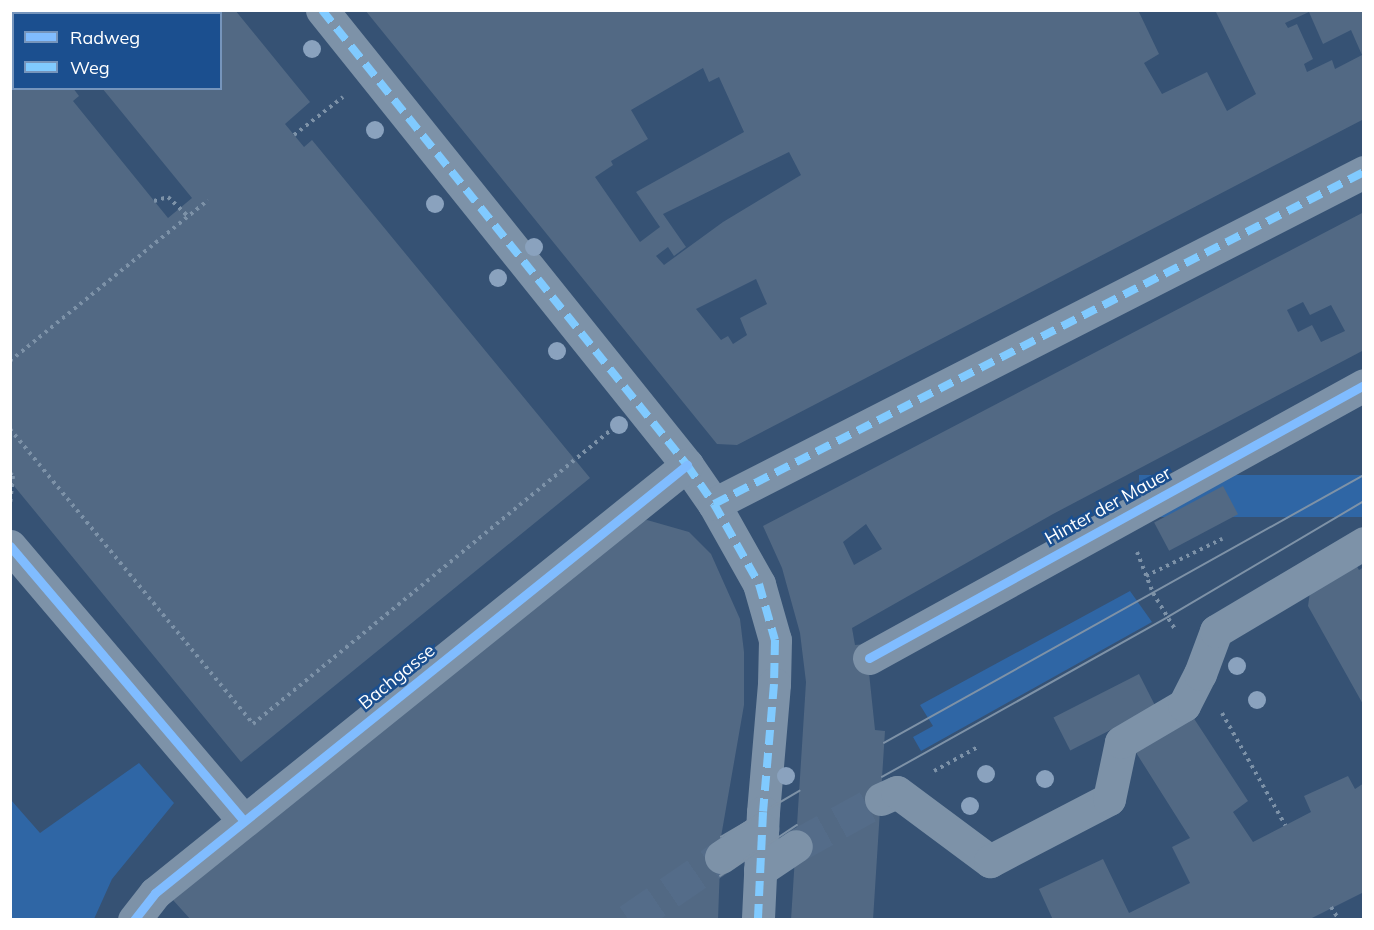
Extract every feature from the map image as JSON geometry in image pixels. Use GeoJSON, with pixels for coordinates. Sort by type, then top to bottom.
{"type":"FeatureCollection","features":[{"type":"Feature","properties":{"kind":"street"},"geometry":{"type":"LineString","coordinates":[[322,10],[687,465],[714,504],[759,584],[775,640],[758,920]]}},
{"type":"Feature","properties":{"kind":"street"},"geometry":{"type":"LineString","coordinates":[[714,504],[1364,172]]}},
{"type":"Feature","properties":{"kind":"street","name":"Hinter der Mauer"},"geometry":{"type":"LineString","coordinates":[[869,658],[1364,385]]}},
{"type":"Feature","properties":{"kind":"street","name":"Bachgasse"},"geometry":{"type":"LineString","coordinates":[[134,920],[155,893],[687,465]]}},
{"type":"Feature","properties":{"kind":"street"},"geometry":{"type":"LineString","coordinates":[[889,796],[990,861],[1109,799],[1121,742],[1184,705],[1200,674],[1215,631],[1364,543]]}},
{"type":"Feature","properties":{"kind":"street"},"geometry":{"type":"LineString","coordinates":[[10,546],[244,821]]}},
{"type":"Feature","properties":{"kind":"street"},"geometry":{"type":"LineString","coordinates":[[721,857],[762,829]]}},
{"type":"Feature","properties":{"kind":"street"},"geometry":{"type":"LineString","coordinates":[[760,870],[796,846]]}},
{"type":"Feature","properties":{"kind":"path"},"geometry":{"type":"LineString","coordinates":[[294,135],[334,104]]}},
{"type":"Feature","properties":{"kind":"path"},"geometry":{"type":"LineString","coordinates":[[154,201],[168,196],[188,216]]}},
{"type":"Feature","properties":{"kind":"path"},"geometry":{"type":"LineString","coordinates":[[10,361],[208,200]]}},
{"type":"Feature","properties":{"kind":"path"},"geometry":{"type":"LineString","coordinates":[[10,429],[253,724],[641,405]]}},
{"type":"Feature","properties":{"kind":"path"},"geometry":{"type":"LineString","coordinates":[[10,473],[13,476],[10,507]]}},
{"type":"Feature","properties":{"kind":"path"},"geometry":{"type":"LineString","coordinates":[[1146,576],[1222,539]]}},
{"type":"Feature","properties":{"kind":"path"},"geometry":{"type":"LineString","coordinates":[[889,796],[978,747]]}},
{"type":"Feature","properties":{"kind":"path"},"geometry":{"type":"LineString","coordinates":[[1331,907],[1339,920]]}},
{"type":"Feature","properties":{"kind":"shaded area"},"geometry":{"type":"Polygon","coordinates":[[[1139,475],[1363,475],[1363,517],[1139,517],[1139,475]]]}},
{"type":"Feature","properties":{"kind":"shaded area"},"geometry":{"type":"Polygon","coordinates":[[[1130,591],[1152,622],[921,751],[913,737],[933,726],[920,705],[1130,591]]]}},
{"type":"Feature","properties":{"kind":"shaded area"},"geometry":{"type":"Polygon","coordinates":[[[139,763],[174,803],[112,879],[94,919],[11,919],[11,800],[40,833],[139,763]]]}},
{"type":"Feature","properties":{"kind":"building"},"geometry":{"type":"Polygon","coordinates":[[[41,10],[81,10],[81,12],[41,12],[41,10]]]}},
{"type":"Feature","properties":{"kind":"building"},"geometry":{"type":"Polygon","coordinates":[[[107,10],[235,10],[310,102],[285,124],[304,147],[312,140],[590,478],[241,762],[10,481],[10,12],[12,14],[12,90],[74,90],[79,96],[73,101],[168,218],[192,198],[104,90],[222,90],[222,12],[106,12],[107,10]]]}},
{"type":"Feature","properties":{"kind":"building"},"geometry":{"type":"Polygon","coordinates":[[[365,10],[1138,10],[1159,54],[1144,63],[1162,94],[1207,72],[1227,111],[1256,94],[1215,10],[1364,10],[1364,119],[737,445],[717,444],[365,10]],[[1309,12],[1285,23],[1288,28],[1297,24],[1313,59],[1304,64],[1307,72],[1332,60],[1335,69],[1362,55],[1351,30],[1323,44],[1309,12]],[[703,68],[631,110],[648,139],[611,161],[613,165],[595,177],[640,242],[660,227],[636,192],[744,132],[719,77],[709,82],[703,68]],[[789,152],[663,214],[686,247],[674,256],[668,247],[656,256],[664,265],[723,222],[801,175],[789,152]],[[756,279],[696,309],[721,340],[728,336],[733,344],[747,335],[740,318],[767,304],[756,279]]]}},
{"type":"Feature","properties":{"kind":"building"},"geometry":{"type":"Polygon","coordinates":[[[1364,212],[1364,350],[1053,514],[852,628],[855,645],[866,644],[875,730],[885,731],[873,920],[791,920],[806,682],[800,633],[782,568],[763,526],[1364,212]],[[1303,302],[1287,310],[1298,332],[1312,325],[1321,342],[1345,331],[1331,305],[1310,315],[1303,302]],[[866,524],[843,542],[854,565],[882,549],[866,524]]]}},
{"type":"Feature","properties":{"kind":"building"},"geometry":{"type":"Polygon","coordinates":[[[1223,486],[1238,514],[1169,551],[1154,523],[1223,486]]]}},
{"type":"Feature","properties":{"kind":"building"},"geometry":{"type":"Polygon","coordinates":[[[647,520],[689,532],[711,554],[740,619],[744,652],[744,705],[721,837],[718,920],[191,920],[173,900],[627,525],[647,520]]]}},
{"type":"Feature","properties":{"kind":"building"},"geometry":{"type":"Polygon","coordinates":[[[1355,563],[1359,570],[1364,567],[1364,706],[1308,606],[1311,585],[1355,563]]]}},
{"type":"Feature","properties":{"kind":"building"},"geometry":{"type":"Polygon","coordinates":[[[1139,674],[1156,707],[1070,751],[1053,718],[1139,674]]]}},
{"type":"Feature","properties":{"kind":"building"},"geometry":{"type":"Polygon","coordinates":[[[1191,714],[1248,801],[1233,812],[1253,842],[1311,812],[1304,796],[1348,776],[1355,789],[1364,783],[1364,892],[1308,920],[1053,920],[1039,889],[1103,859],[1129,913],[1190,883],[1172,847],[1190,838],[1135,751],[1191,714]]]}},
{"type":"Feature","properties":{"kind":"tunnel"},"geometry":{"type":"LineString","coordinates":[[796,846],[881,799]]}},
{"type":"Feature","properties":{"kind":"tunnel"},"geometry":{"type":"LineString","coordinates":[[629,920],[721,857]]}},
{"type":"Feature","properties":{"kind":"tram line"},"geometry":{"type":"LineString","coordinates":[[884,743],[1364,475]]}},
{"type":"Feature","properties":{"kind":"tram line"},"geometry":{"type":"LineString","coordinates":[[882,777],[1168,617],[1364,501]]}},
{"type":"Feature","properties":{"kind":"tram line"},"geometry":{"type":"LineString","coordinates":[[721,837],[799,791]]}},
{"type":"Feature","properties":{"kind":"tram line"},"geometry":{"type":"LineString","coordinates":[[720,876],[797,825]]}},
{"type":"Feature","properties":{"kind":"marked path"},"geometry":{"type":"LineString","coordinates":[[322,10],[687,465],[714,504],[759,584],[775,640],[758,920]]}},
{"type":"Feature","properties":{"kind":"marked path"},"geometry":{"type":"LineString","coordinates":[[714,504],[1364,172]]}},
{"type":"Feature","properties":{"kind":"cycle path"},"geometry":{"type":"LineString","coordinates":[[869,658],[1364,385]]}},
{"type":"Feature","properties":{"kind":"cycle path"},"geometry":{"type":"LineString","coordinates":[[134,920],[155,893],[687,465]]}},
{"type":"Feature","properties":{"kind":"cycle path"},"geometry":{"type":"LineString","coordinates":[[10,546],[244,821]]}}]}
